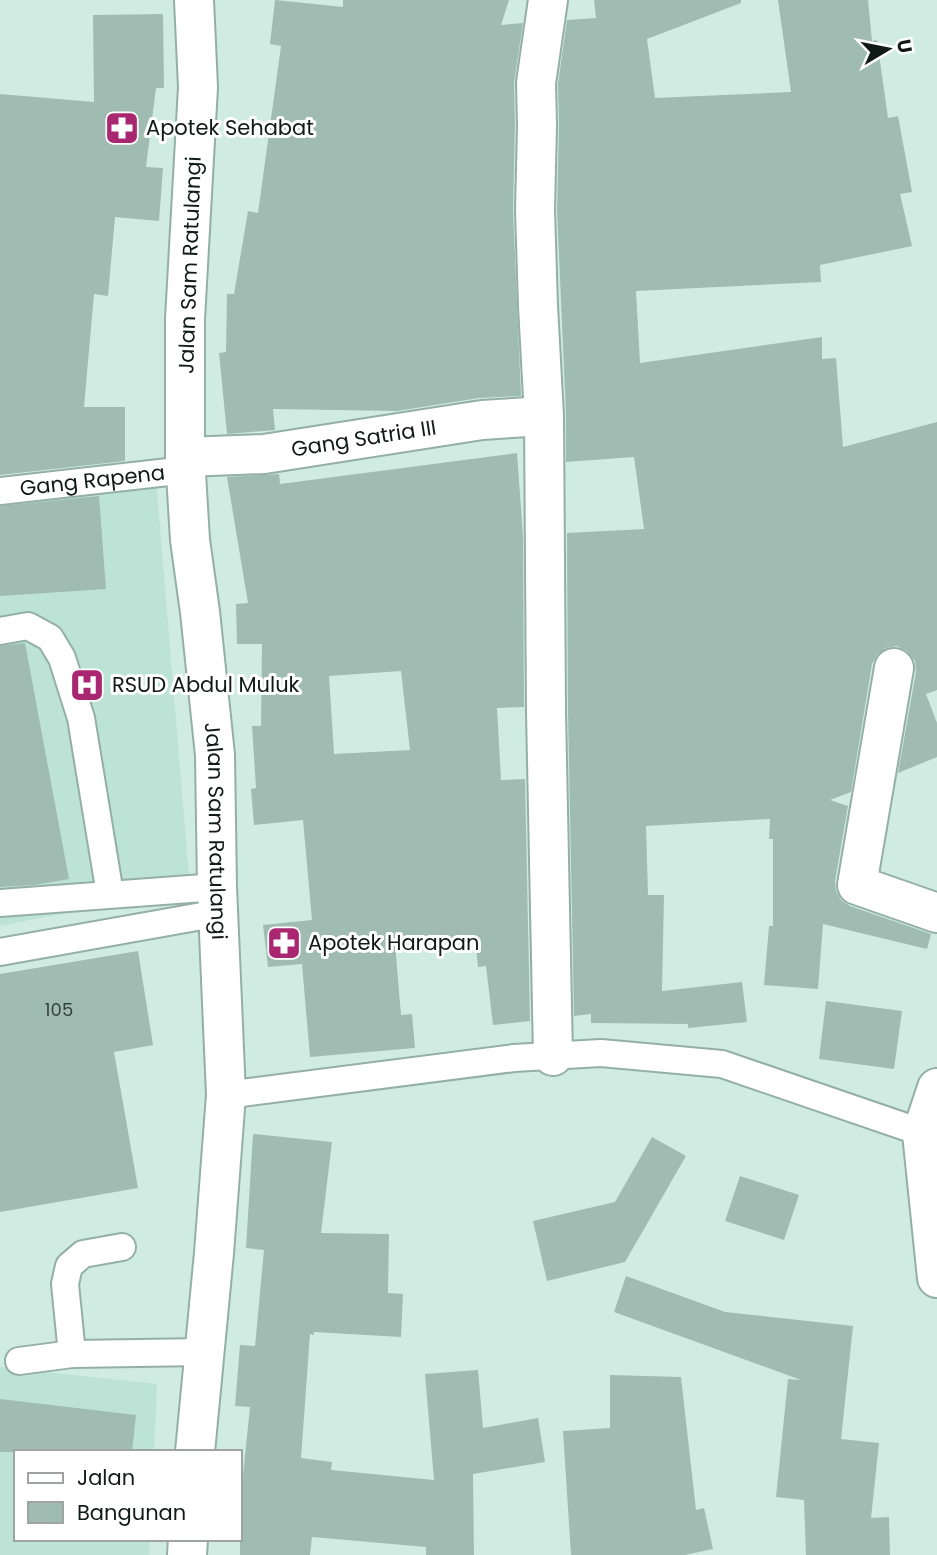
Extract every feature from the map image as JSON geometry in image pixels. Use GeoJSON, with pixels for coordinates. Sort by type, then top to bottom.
{"type":"FeatureCollection","features":[{"type":"Feature","properties":{"kind":"street","name":"Jalan Sam Ratulangi"},"geometry":{"type":"LineString","coordinates":[[194,0],[198,87],[185,319],[185,464],[190,540],[215,755],[226,1095],[195,1450]]}},
{"type":"Feature","properties":{"kind":"street"},"geometry":{"type":"LineString","coordinates":[[548,0],[536,83],[536,210],[544,416],[546,712],[553,1056]]}},
{"type":"Feature","properties":{"kind":"street","name":"Gang Satria III"},"geometry":{"type":"LineString","coordinates":[[185,464],[482,420],[544,416]]}},
{"type":"Feature","properties":{"kind":"street"},"geometry":{"type":"LineString","coordinates":[[894,668],[858,885],[937,913]]}},
{"type":"Feature","properties":{"kind":"street"},"geometry":{"type":"LineString","coordinates":[[937,1088],[929,1135],[937,1278]]}},
{"type":"Feature","properties":{"kind":"lane","name":"Gang Rapena"},"geometry":{"type":"LineString","coordinates":[[0,491],[185,464]]}},
{"type":"Feature","properties":{"kind":"lane"},"geometry":{"type":"LineString","coordinates":[[0,631],[28,626],[50,638],[62,658],[81,718],[110,894]]}},
{"type":"Feature","properties":{"kind":"lane"},"geometry":{"type":"LineString","coordinates":[[0,903],[110,894],[218,900]]}},
{"type":"Feature","properties":{"kind":"lane"},"geometry":{"type":"LineString","coordinates":[[0,952],[218,900]]}},
{"type":"Feature","properties":{"kind":"lane"},"geometry":{"type":"LineString","coordinates":[[226,1095],[501,1060],[601,1053],[722,1064],[929,1135]]}},
{"type":"Feature","properties":{"kind":"lane"},"geometry":{"type":"LineString","coordinates":[[72,1354],[65,1284],[69,1266],[83,1255],[122,1248]]}},
{"type":"Feature","properties":{"kind":"lane"},"geometry":{"type":"LineString","coordinates":[[19,1361],[72,1354],[204,1352]]}},
{"type":"Feature","properties":{"kind":"shaded area","name":"RSUD Abdul Muluk"},"geometry":{"type":"Polygon","coordinates":[[[156,479],[190,888],[0,926],[0,483],[156,479]]]}},
{"type":"Feature","properties":{"kind":"shaded area"},"geometry":{"type":"Polygon","coordinates":[[[0,1367],[157,1384],[154,1450],[14,1450],[14,1541],[150,1541],[149,1555],[0,1555],[0,1367]]]}},
{"type":"Feature","properties":{"kind":"building"},"geometry":{"type":"Polygon","coordinates":[[[275,0],[343,7],[343,0],[509,0],[501,25],[523,23],[514,83],[513,209],[521,396],[479,398],[397,411],[273,409],[275,430],[227,434],[219,353],[226,352],[227,294],[234,294],[248,211],[258,213],[281,46],[270,44],[275,0]]]}},
{"type":"Feature","properties":{"kind":"building"},"geometry":{"type":"Polygon","coordinates":[[[594,0],[741,0],[741,3],[647,39],[655,98],[791,92],[778,0],[868,0],[872,41],[877,40],[888,118],[898,116],[912,192],[900,194],[912,246],[820,265],[821,282],[636,291],[640,363],[822,337],[822,359],[836,358],[843,447],[937,422],[937,690],[926,694],[937,723],[937,757],[898,773],[916,672],[915,661],[907,651],[897,646],[886,648],[877,655],[872,664],[851,792],[830,800],[848,806],[835,881],[841,900],[850,906],[931,934],[927,949],[823,924],[818,989],[764,985],[769,926],[773,926],[773,839],[769,839],[770,819],[646,826],[648,895],[664,895],[662,991],[742,982],[747,1022],[688,1028],[688,1024],[591,1023],[591,1014],[574,1016],[567,533],[644,529],[634,457],[566,462],[557,210],[558,84],[567,20],[596,18],[594,0]]]}},
{"type":"Feature","properties":{"kind":"building"},"geometry":{"type":"Polygon","coordinates":[[[163,14],[164,88],[156,88],[146,167],[163,168],[159,221],[115,217],[108,296],[94,294],[84,407],[125,407],[125,461],[0,475],[0,94],[94,102],[93,15],[163,14]]]}},
{"type":"Feature","properties":{"kind":"building"},"geometry":{"type":"Polygon","coordinates":[[[517,453],[523,536],[524,707],[497,708],[501,780],[525,779],[530,1021],[493,1025],[486,966],[478,967],[475,938],[395,943],[401,1015],[412,1014],[415,1048],[310,1057],[302,964],[268,967],[263,925],[312,920],[303,820],[254,825],[251,789],[256,788],[252,726],[261,726],[262,644],[237,644],[236,604],[248,603],[227,477],[279,474],[280,484],[517,453]],[[401,671],[329,676],[334,754],[410,750],[401,671]]]}},
{"type":"Feature","properties":{"kind":"building"},"geometry":{"type":"Polygon","coordinates":[[[99,496],[106,589],[0,596],[0,506],[99,496]]]}},
{"type":"Feature","properties":{"kind":"building"},"geometry":{"type":"Polygon","coordinates":[[[25,643],[69,879],[0,887],[0,646],[25,643]]]}},
{"type":"Feature","properties":{"kind":"building"},"geometry":{"type":"Polygon","coordinates":[[[138,951],[153,1045],[114,1052],[138,1188],[0,1212],[0,974],[138,951]]]}},
{"type":"Feature","properties":{"kind":"building"},"geometry":{"type":"Polygon","coordinates":[[[826,1001],[902,1011],[894,1069],[819,1059],[826,1001]]]}},
{"type":"Feature","properties":{"kind":"building"},"geometry":{"type":"Polygon","coordinates":[[[253,1134],[332,1142],[321,1233],[389,1234],[388,1293],[403,1294],[401,1337],[314,1332],[314,1335],[310,1334],[301,1458],[332,1462],[331,1470],[434,1480],[425,1374],[478,1370],[483,1428],[538,1418],[545,1462],[473,1474],[474,1555],[426,1555],[426,1547],[312,1537],[310,1555],[240,1555],[242,1485],[250,1407],[235,1406],[240,1345],[255,1346],[264,1250],[246,1248],[253,1134]]]}},
{"type":"Feature","properties":{"kind":"building"},"geometry":{"type":"Polygon","coordinates":[[[652,1137],[686,1156],[625,1262],[547,1281],[533,1221],[615,1202],[652,1137]]]}},
{"type":"Feature","properties":{"kind":"building"},"geometry":{"type":"Polygon","coordinates":[[[740,1176],[799,1195],[784,1240],[725,1221],[740,1176]]]}},
{"type":"Feature","properties":{"kind":"building"},"geometry":{"type":"Polygon","coordinates":[[[626,1276],[725,1312],[853,1326],[841,1439],[879,1443],[871,1518],[889,1517],[890,1555],[806,1555],[804,1500],[776,1497],[788,1379],[801,1380],[614,1312],[626,1276]]]}},
{"type":"Feature","properties":{"kind":"building"},"geometry":{"type":"Polygon","coordinates":[[[610,1375],[681,1377],[696,1510],[704,1508],[713,1549],[685,1555],[571,1555],[563,1431],[610,1428],[610,1375]]]}},
{"type":"Feature","properties":{"kind":"building"},"geometry":{"type":"Polygon","coordinates":[[[0,1399],[136,1415],[132,1450],[0,1452],[0,1399]]]}},
{"type":"Feature","properties":{"kind":"place","name":"Apotek Sehabat"},"geometry":{"type":"Point","coordinates":[122,128]}},
{"type":"Feature","properties":{"kind":"place","name":"RSUD Abdul Muluk"},"geometry":{"type":"Point","coordinates":[87,685]}},
{"type":"Feature","properties":{"kind":"place","name":"Apotek Harapan"},"geometry":{"type":"Point","coordinates":[284,943]}}]}
